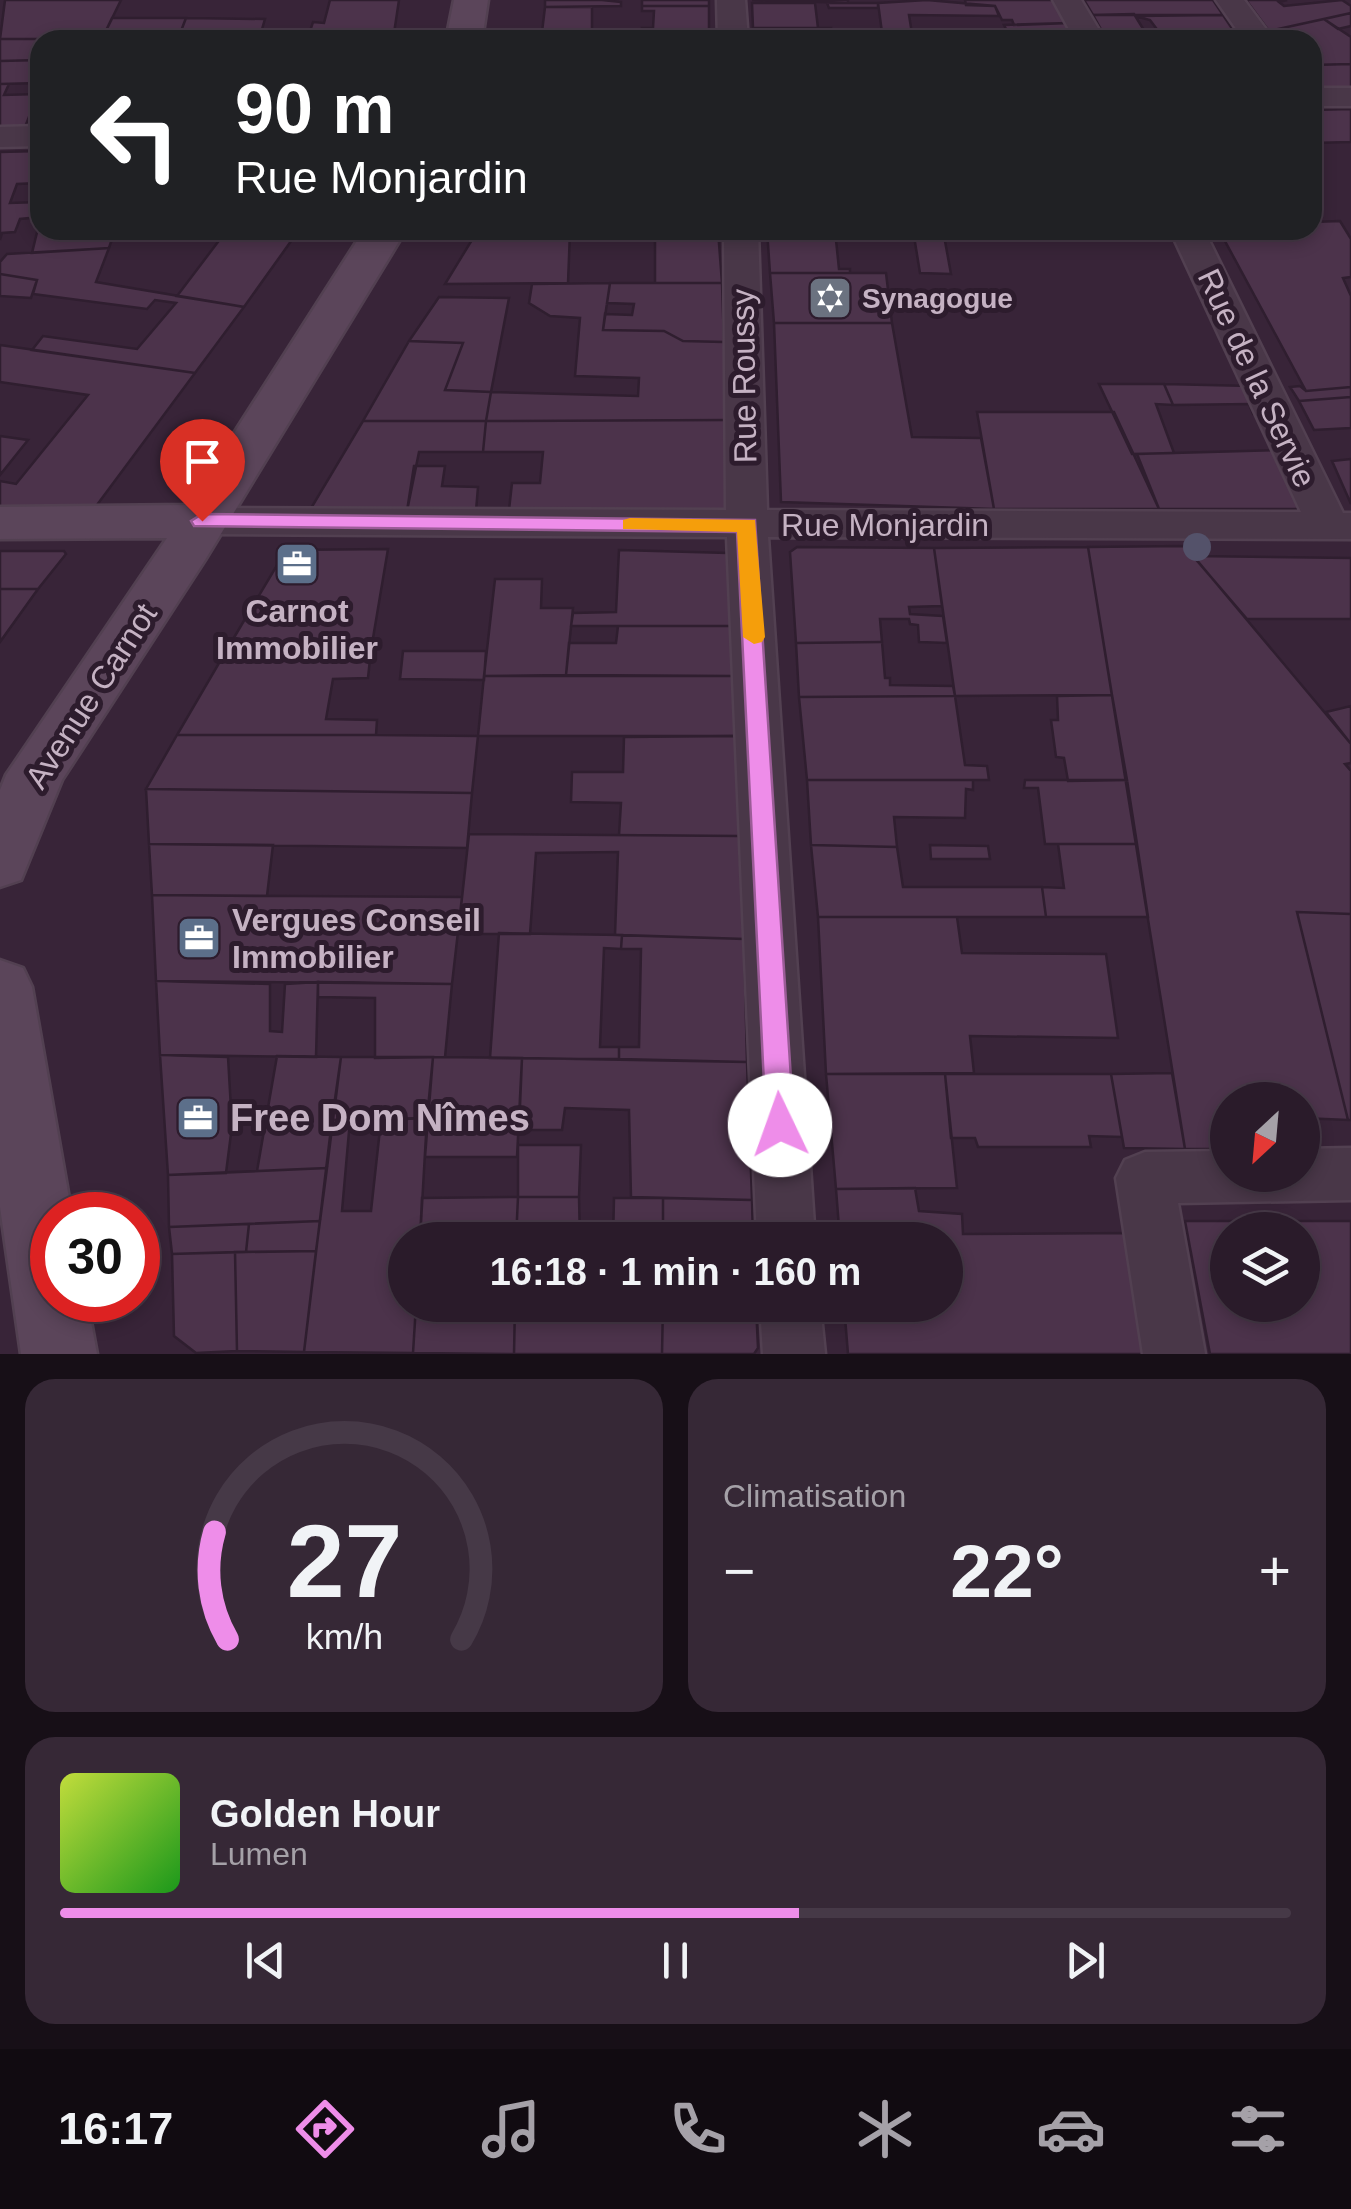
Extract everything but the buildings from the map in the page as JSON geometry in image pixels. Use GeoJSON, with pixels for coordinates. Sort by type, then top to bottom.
{"type":"FeatureCollection","features":[{"type":"Feature","properties":{"kind":"street"},"geometry":{"type":"LineString","coordinates":[[466,30],[470,0]]}},
{"type":"Feature","properties":{"kind":"street"},"geometry":{"type":"LineString","coordinates":[[730,0],[732,30]]}},
{"type":"Feature","properties":{"kind":"street"},"geometry":{"type":"LineString","coordinates":[[1067,0],[1084,30]]}},
{"type":"Feature","properties":{"kind":"street"},"geometry":{"type":"LineString","coordinates":[[1230,0],[1252,30]]}},
{"type":"Feature","properties":{"kind":"street"},"geometry":{"type":"LineString","coordinates":[[1322,97],[1351,97]]}},
{"type":"Feature","properties":{"kind":"street"},"geometry":{"type":"LineString","coordinates":[[0,137],[30,136]]}},
{"type":"Feature","properties":{"kind":"street","name":"Avenue Carnot"},"geometry":{"type":"LineString","coordinates":[[0,862],[35,775],[202,521],[379,240]]}},
{"type":"Feature","properties":{"kind":"street","name":"Rue Roussy"},"geometry":{"type":"LineString","coordinates":[[741,240],[748,525],[785,1222]]}},
{"type":"Feature","properties":{"kind":"street","name":"Rue de la Servie"},"geometry":{"type":"LineString","coordinates":[[1191,240],[1339,526]]}},
{"type":"Feature","properties":{"kind":"street","name":"Rue Monjardin"},"geometry":{"type":"LineString","coordinates":[[0,523],[1339,526]]}},
{"type":"Feature","properties":{"kind":"street"},"geometry":{"type":"LineString","coordinates":[[0,987],[59,1354]]}},
{"type":"Feature","properties":{"kind":"street"},"geometry":{"type":"LineString","coordinates":[[1174,1354],[1145,1178],[1351,1174]]}},
{"type":"Feature","properties":{"kind":"street"},"geometry":{"type":"LineString","coordinates":[[791,1322],[794,1354]]}},
{"type":"Feature","properties":{"kind":"slow traffic"},"geometry":{"type":"LineString","coordinates":[[630,524],[748,525],[754,637]]}},
{"type":"Feature","properties":{"kind":"place","name":"Synagogue"},"geometry":{"type":"Point","coordinates":[830,298]}},
{"type":"Feature","properties":{"kind":"place","name":"Carnot Immobilier"},"geometry":{"type":"Point","coordinates":[297,564]}},
{"type":"Feature","properties":{"kind":"place","name":"Vergues Conseil Immobilier"},"geometry":{"type":"Point","coordinates":[199,938]}},
{"type":"Feature","properties":{"kind":"place","name":"Free Dom Nîmes"},"geometry":{"type":"Point","coordinates":[198,1118]}},
{"type":"Feature","properties":{"kind":"route"},"geometry":{"type":"LineString","coordinates":[[202,521],[748,525],[780,1125]]}}]}
